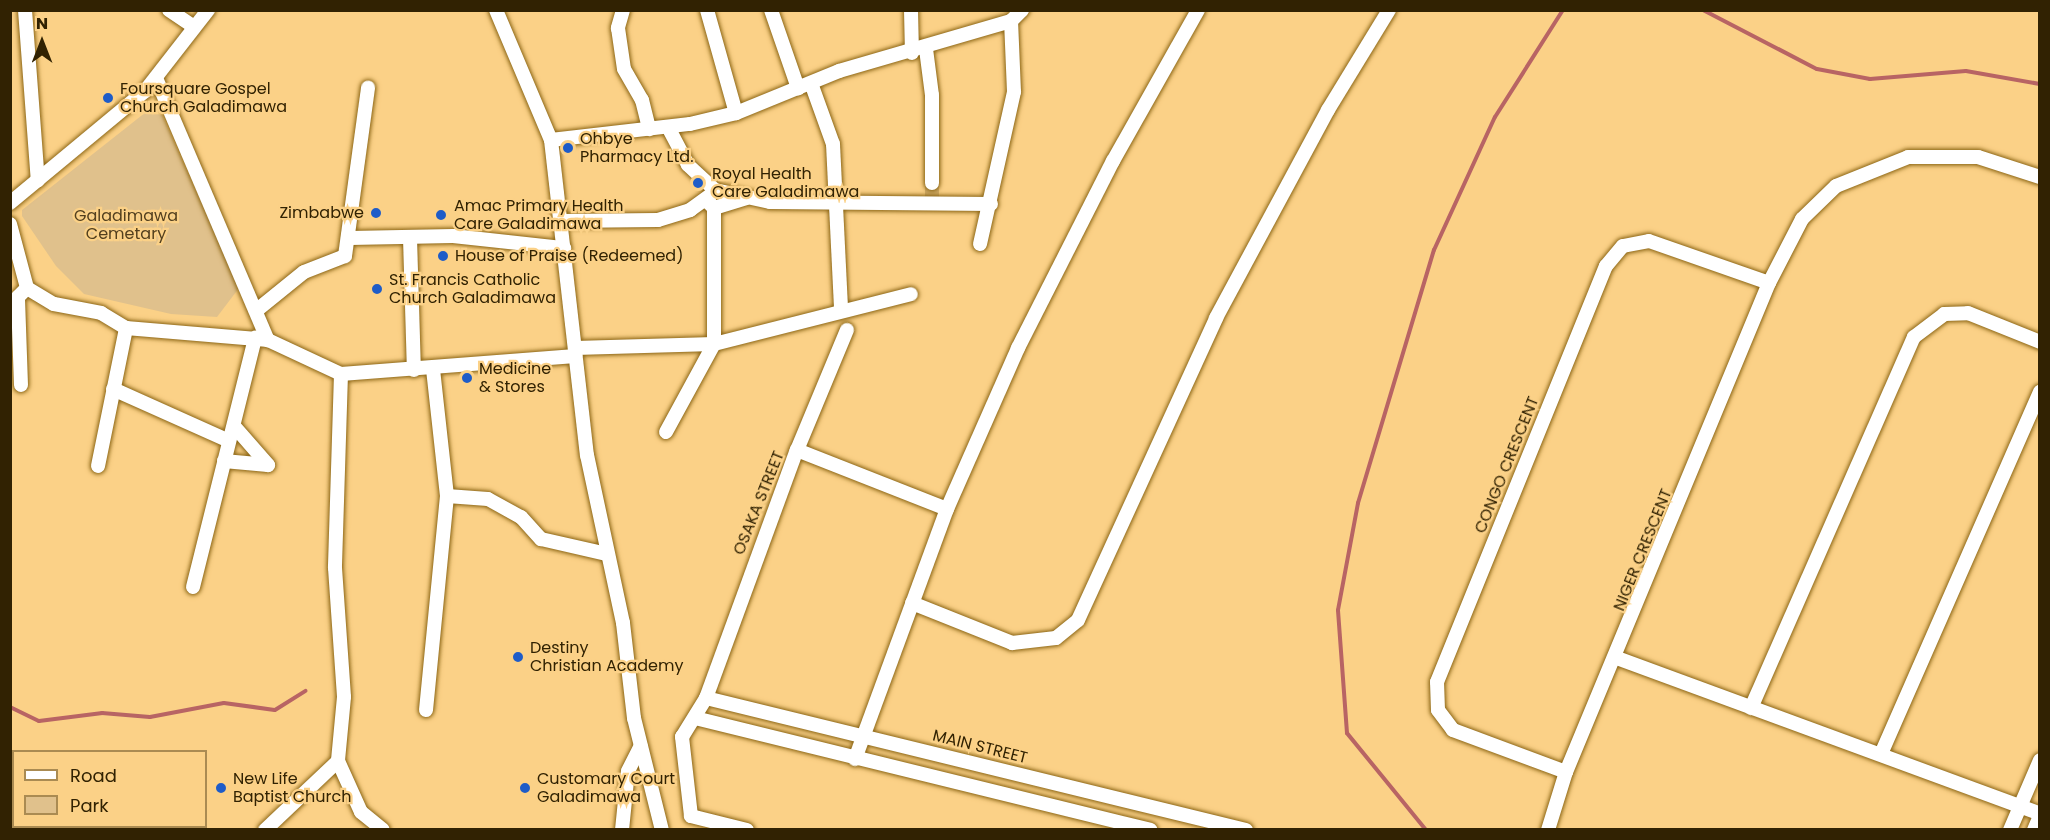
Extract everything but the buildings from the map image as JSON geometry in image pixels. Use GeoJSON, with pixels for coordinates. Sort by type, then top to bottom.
{"type":"FeatureCollection","features":[{"type":"Feature","properties":{"kind":"street"},"geometry":{"type":"LineString","coordinates":[[25,10],[38,181]]}},
{"type":"Feature","properties":{"kind":"street"},"geometry":{"type":"LineString","coordinates":[[169,10],[194,27]]}},
{"type":"Feature","properties":{"kind":"street"},"geometry":{"type":"LineString","coordinates":[[10,203],[156,78],[208,10]]}},
{"type":"Feature","properties":{"kind":"street"},"geometry":{"type":"LineString","coordinates":[[496,10],[551,140],[562,221],[575,352],[607,554],[641,746],[662,830]]}},
{"type":"Feature","properties":{"kind":"street"},"geometry":{"type":"LineString","coordinates":[[623,10],[618,28],[624,69],[642,100],[649,129]]}},
{"type":"Feature","properties":{"kind":"street"},"geometry":{"type":"LineString","coordinates":[[707,10],[736,112]]}},
{"type":"Feature","properties":{"kind":"street"},"geometry":{"type":"LineString","coordinates":[[771,10],[798,88]]}},
{"type":"Feature","properties":{"kind":"street"},"geometry":{"type":"LineString","coordinates":[[911,10],[919,51],[932,94],[932,195]]}},
{"type":"Feature","properties":{"kind":"street"},"geometry":{"type":"LineString","coordinates":[[551,140],[668,127],[736,112],[811,83],[1011,21],[1022,10]]}},
{"type":"Feature","properties":{"kind":"street"},"geometry":{"type":"LineString","coordinates":[[855,759],[862,734],[947,509],[1018,348],[1113,162],[1198,10]]}},
{"type":"Feature","properties":{"kind":"street"},"geometry":{"type":"LineString","coordinates":[[912,603],[1012,644],[1056,638],[1078,620],[1221,308],[1328,110],[1389,10]]}},
{"type":"Feature","properties":{"kind":"street"},"geometry":{"type":"LineString","coordinates":[[980,244],[991,204],[993,171],[1014,92],[1011,21]]}},
{"type":"Feature","properties":{"kind":"street"},"geometry":{"type":"LineString","coordinates":[[156,78],[257,310],[261,339],[229,441],[193,587]]}},
{"type":"Feature","properties":{"kind":"street"},"geometry":{"type":"LineString","coordinates":[[811,83],[833,144],[838,203],[841,310]]}},
{"type":"Feature","properties":{"kind":"street"},"geometry":{"type":"LineString","coordinates":[[257,310],[304,272],[345,256],[351,238],[368,88]]}},
{"type":"Feature","properties":{"kind":"street"},"geometry":{"type":"LineString","coordinates":[[666,432],[714,344],[712,200],[682,157],[668,127]]}},
{"type":"Feature","properties":{"kind":"street","name":"NIGER CRESCENT"},"geometry":{"type":"LineString","coordinates":[[1548,830],[1566,772],[1617,658],[1769,282],[1802,219],[1836,186],[1881,164],[1951,153],[2040,177]]}},
{"type":"Feature","properties":{"kind":"street"},"geometry":{"type":"LineString","coordinates":[[562,221],[658,220],[712,200],[749,198],[838,203],[932,195],[991,204]]}},
{"type":"Feature","properties":{"kind":"street"},"geometry":{"type":"LineString","coordinates":[[10,224],[27,288],[54,304],[101,314],[126,328],[261,339],[341,374],[433,370],[575,352],[714,344],[911,294]]}},
{"type":"Feature","properties":{"kind":"street"},"geometry":{"type":"LineString","coordinates":[[351,238],[453,236],[564,248]]}},
{"type":"Feature","properties":{"kind":"street"},"geometry":{"type":"LineString","coordinates":[[410,238],[414,370]]}},
{"type":"Feature","properties":{"kind":"street","name":"CONGO CRESCENT"},"geometry":{"type":"LineString","coordinates":[[1566,772],[1453,730],[1438,710],[1437,682],[1606,266],[1623,246],[1650,241],[1769,282]]}},
{"type":"Feature","properties":{"kind":"street"},"geometry":{"type":"LineString","coordinates":[[21,385],[14,349],[18,297],[27,288]]}},
{"type":"Feature","properties":{"kind":"street"},"geometry":{"type":"LineString","coordinates":[[1751,708],[1914,337],[1944,314],[1968,313],[2040,342]]}},
{"type":"Feature","properties":{"kind":"street"},"geometry":{"type":"LineString","coordinates":[[98,466],[126,328]]}},
{"type":"Feature","properties":{"kind":"street"},"geometry":{"type":"LineString","coordinates":[[797,450],[847,330]]}},
{"type":"Feature","properties":{"kind":"street"},"geometry":{"type":"LineString","coordinates":[[426,710],[447,496],[433,370]]}},
{"type":"Feature","properties":{"kind":"street"},"geometry":{"type":"LineString","coordinates":[[341,374],[335,568],[344,697],[338,761],[361,812],[383,830]]}},
{"type":"Feature","properties":{"kind":"street"},"geometry":{"type":"LineString","coordinates":[[113,389],[229,441]]}},
{"type":"Feature","properties":{"kind":"street"},"geometry":{"type":"LineString","coordinates":[[1881,754],[2040,391]]}},
{"type":"Feature","properties":{"kind":"street"},"geometry":{"type":"LineString","coordinates":[[224,461],[268,465],[234,426]]}},
{"type":"Feature","properties":{"kind":"street","name":"OSAKA STREET"},"geometry":{"type":"LineString","coordinates":[[747,830],[691,816],[682,738],[705,698],[797,450],[947,509]]}},
{"type":"Feature","properties":{"kind":"street"},"geometry":{"type":"LineString","coordinates":[[447,496],[488,499],[521,517],[541,539],[607,554]]}},
{"type":"Feature","properties":{"kind":"street"},"geometry":{"type":"LineString","coordinates":[[1617,658],[2020,806],[2040,815],[2034,830]]}},
{"type":"Feature","properties":{"kind":"street","name":"MAIN STREET"},"geometry":{"type":"LineString","coordinates":[[705,698],[862,734],[1246,830]]}},
{"type":"Feature","properties":{"kind":"street"},"geometry":{"type":"LineString","coordinates":[[695,718],[1150,830]]}},
{"type":"Feature","properties":{"kind":"street"},"geometry":{"type":"LineString","coordinates":[[622,830],[626,780],[641,746]]}},
{"type":"Feature","properties":{"kind":"street"},"geometry":{"type":"LineString","coordinates":[[2010,830],[2040,760]]}},
{"type":"Feature","properties":{"kind":"street"},"geometry":{"type":"LineString","coordinates":[[266,830],[338,761]]}},
{"type":"Feature","properties":{"kind":"green space","name":"Galadimawa Cemetary"},"geometry":{"type":"Polygon","coordinates":[[[146,112],[162,115],[239,288],[217,317],[171,314],[84,294],[56,266],[22,216],[22,210],[146,112]]]}},
{"type":"Feature","properties":{"kind":"waterway"},"geometry":{"type":"LineString","coordinates":[[1426,830],[1347,733],[1338,610],[1358,503],[1434,250],[1495,117],[1563,10]]}},
{"type":"Feature","properties":{"kind":"waterway"},"geometry":{"type":"LineString","coordinates":[[1703,10],[1817,69],[1870,79],[1966,71],[2040,84]]}},
{"type":"Feature","properties":{"kind":"waterway"},"geometry":{"type":"LineString","coordinates":[[10,707],[39,721],[102,713],[150,717],[224,703],[275,710],[305,691]]}},
{"type":"Feature","properties":{"kind":"tunnel"},"geometry":{"type":"LineString","coordinates":[[932,183],[932,197]]}},
{"type":"Feature","properties":{"kind":"place","name":"Foursquare Gospel Church Galadimawa"},"geometry":{"type":"Point","coordinates":[108,98]}},
{"type":"Feature","properties":{"kind":"place","name":"Ohbye Pharmacy Ltd."},"geometry":{"type":"Point","coordinates":[568,148]}},
{"type":"Feature","properties":{"kind":"place","name":"Royal Health Care Galadimawa"},"geometry":{"type":"Point","coordinates":[698,183]}},
{"type":"Feature","properties":{"kind":"place","name":"Zimbabwe"},"geometry":{"type":"Point","coordinates":[376,213]}},
{"type":"Feature","properties":{"kind":"place","name":"Amac Primary Health Care Galadimawa"},"geometry":{"type":"Point","coordinates":[441,215]}},
{"type":"Feature","properties":{"kind":"place","name":"House of Praise (Redeemed)"},"geometry":{"type":"Point","coordinates":[443,256]}},
{"type":"Feature","properties":{"kind":"place","name":"St. Francis Catholic Church Galadimawa"},"geometry":{"type":"Point","coordinates":[377,289]}},
{"type":"Feature","properties":{"kind":"place","name":"Medicine & Stores"},"geometry":{"type":"Point","coordinates":[467,378]}},
{"type":"Feature","properties":{"kind":"place","name":"Destiny Christian Academy"},"geometry":{"type":"Point","coordinates":[518,657]}},
{"type":"Feature","properties":{"kind":"place","name":"New Life Baptist Church"},"geometry":{"type":"Point","coordinates":[221,788]}},
{"type":"Feature","properties":{"kind":"place","name":"Customary Court Galadimawa"},"geometry":{"type":"Point","coordinates":[525,788]}}]}
